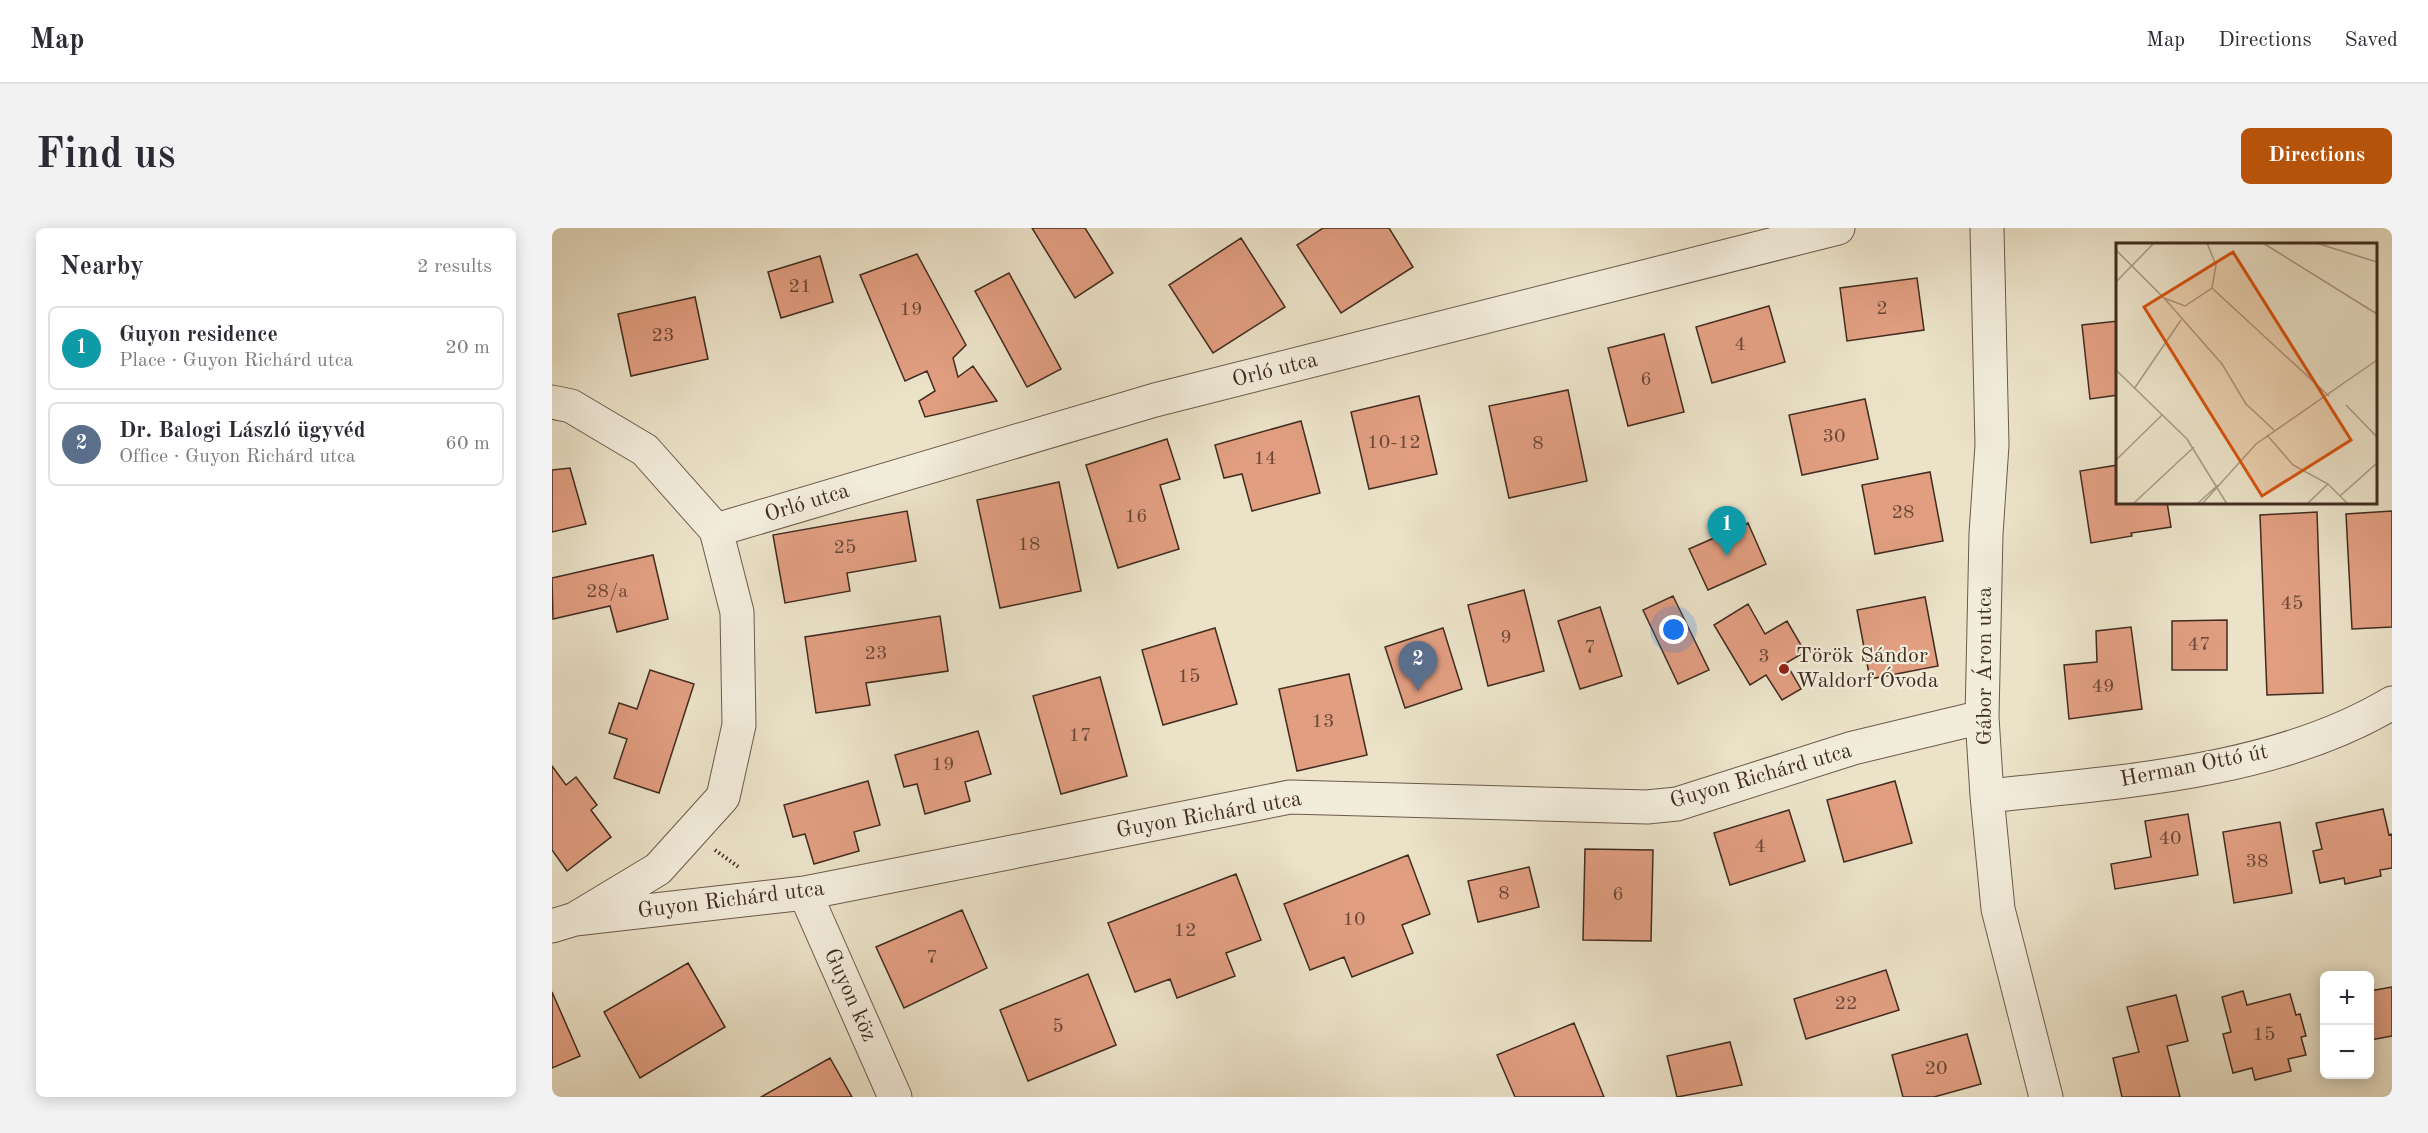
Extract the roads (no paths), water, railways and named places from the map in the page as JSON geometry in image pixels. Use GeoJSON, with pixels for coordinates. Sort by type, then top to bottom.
{"type":"FeatureCollection","features":[{"type":"Feature","properties":{"kind":"street","name":"Orló utca"},"geometry":{"type":"LineString","coordinates":[[716,530],[1155,400],[1838,228]]}},
{"type":"Feature","properties":{"kind":"street","name":"Gábor Áron utca"},"geometry":{"type":"LineString","coordinates":[[1987,228],[1992,445],[1986,534],[1982,717],[1987,795],[1998,909],[2046,1097]]}},
{"type":"Feature","properties":{"kind":"street"},"geometry":{"type":"LineString","coordinates":[[552,402],[571,406],[645,450],[716,530],[737,612],[739,725],[723,797],[658,869],[564,922]]}},
{"type":"Feature","properties":{"kind":"street","name":"Herman Ottó út"},"geometry":{"type":"LineString","coordinates":[[1987,795],[2170,775],[2259,756],[2311,742],[2355,725],[2392,703]]}},
{"type":"Feature","properties":{"kind":"street","name":"Guyon Richárd utca"},"geometry":{"type":"LineString","coordinates":[[564,922],[793,895],[1290,797],[1647,807],[1677,804],[1853,748],[1982,717]]}},
{"type":"Feature","properties":{"kind":"street","name":"Guyon köz"},"geometry":{"type":"LineString","coordinates":[[793,895],[895,1097]]}},
{"type":"Feature","properties":{"kind":"place","name":"Guyon residence"},"geometry":{"type":"Point","coordinates":[1727,556]}},
{"type":"Feature","properties":{"kind":"place","name":"Török Sándor Waldorf Óvoda"},"geometry":{"type":"Point","coordinates":[1784,669]}},
{"type":"Feature","properties":{"kind":"place","name":"Dr. Balogi László ügyvéd"},"geometry":{"type":"Point","coordinates":[1418,691]}}]}
